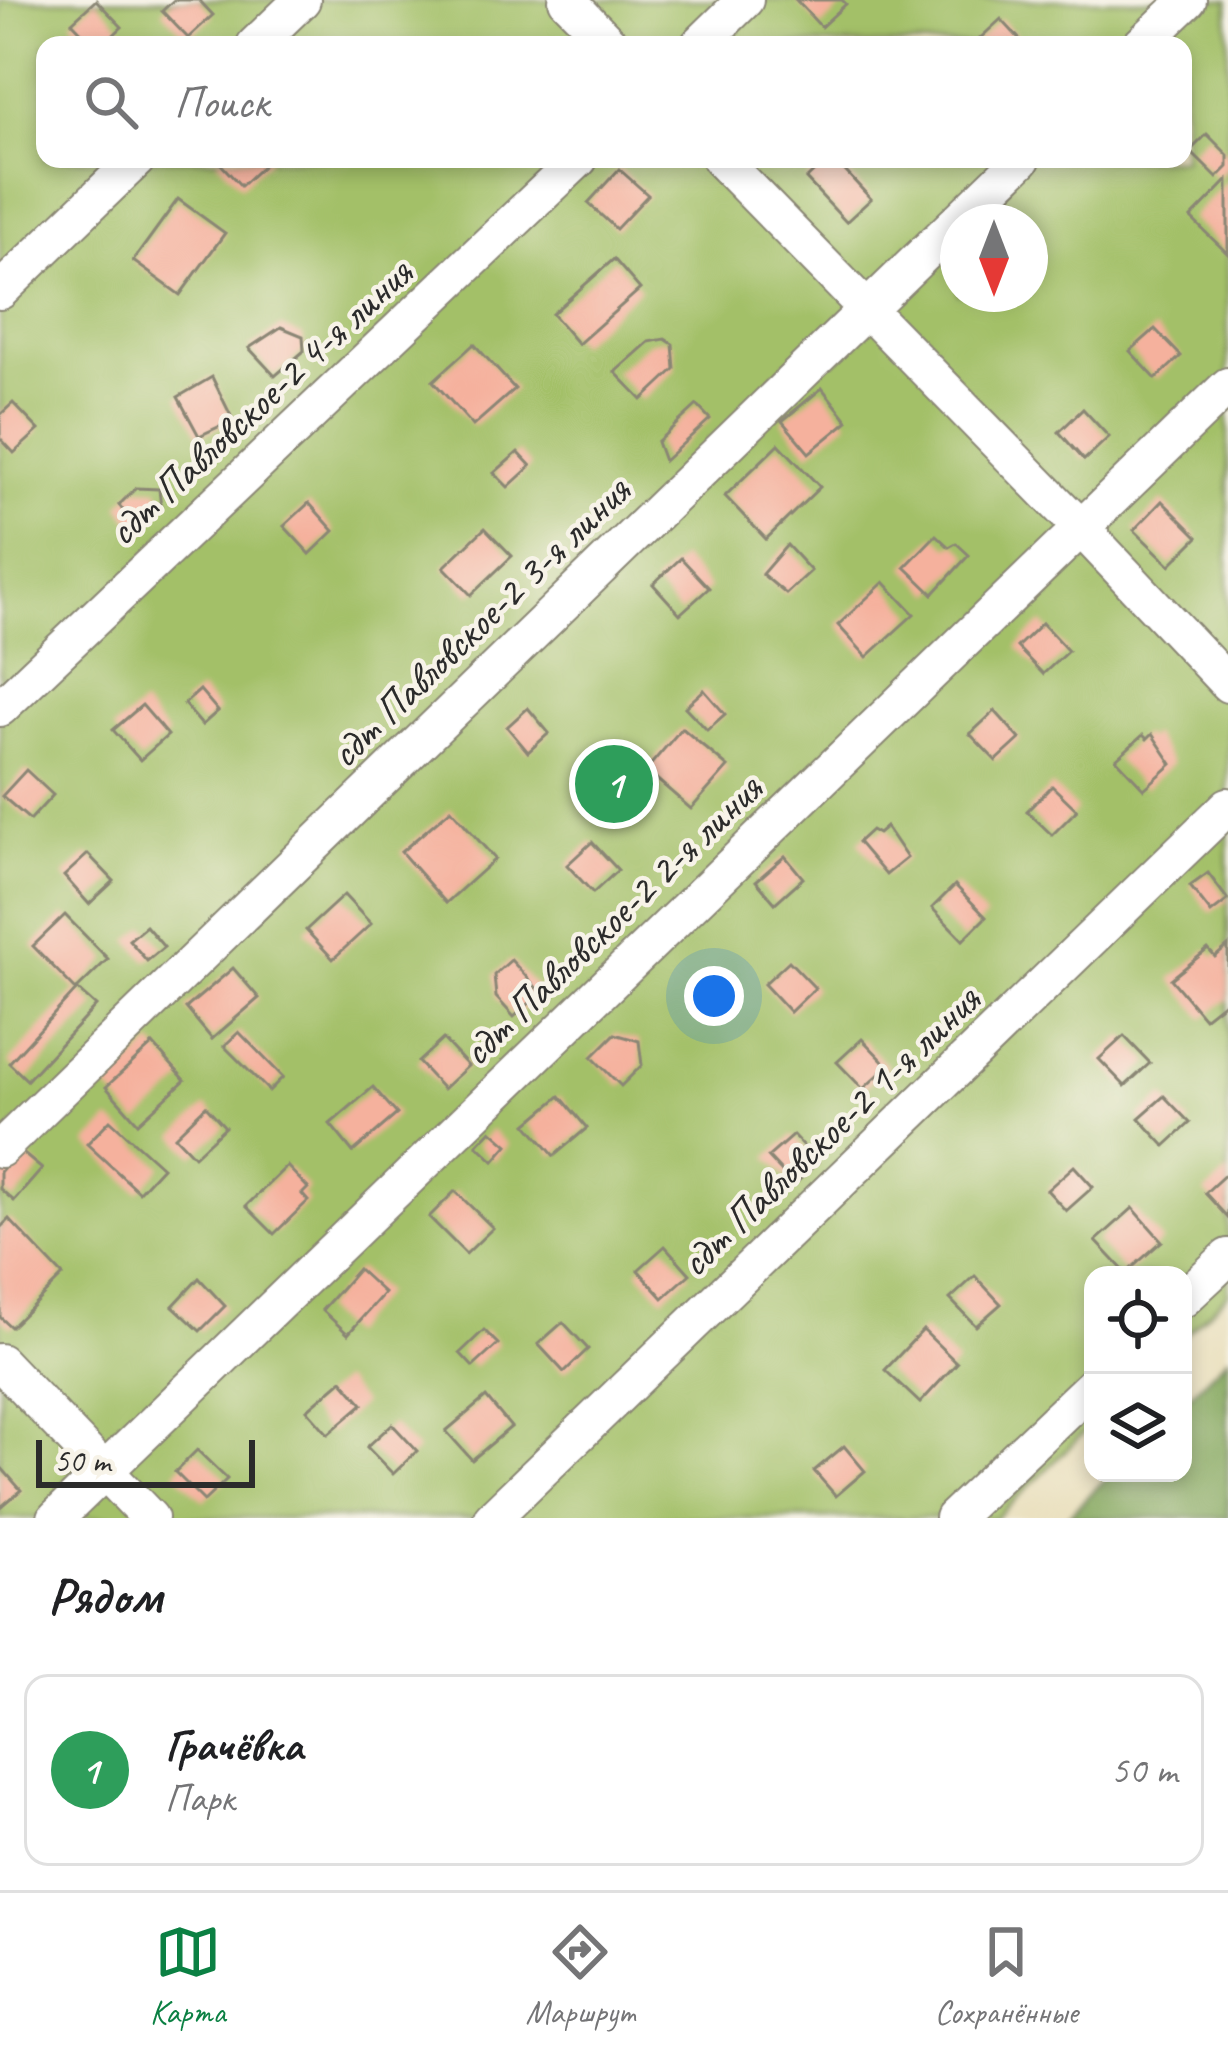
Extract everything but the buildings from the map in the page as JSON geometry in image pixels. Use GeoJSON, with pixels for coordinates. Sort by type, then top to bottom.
{"type":"FeatureCollection","features":[{"type":"Feature","properties":{"kind":"lane"},"geometry":{"type":"LineString","coordinates":[[264,36],[302,0]]}},
{"type":"Feature","properties":{"kind":"lane"},"geometry":{"type":"LineString","coordinates":[[567,0],[601,36]]}},
{"type":"Feature","properties":{"kind":"lane"},"geometry":{"type":"LineString","coordinates":[[708,36],[746,0]]}},
{"type":"Feature","properties":{"kind":"lane"},"geometry":{"type":"LineString","coordinates":[[1150,36],[1188,0]]}},
{"type":"Feature","properties":{"kind":"lane"},"geometry":{"type":"LineString","coordinates":[[0,291],[128,168]]}},
{"type":"Feature","properties":{"kind":"lane","name":"сдт Павловское-2 4-я линия"},"geometry":{"type":"LineString","coordinates":[[0,708],[570,168]]}},
{"type":"Feature","properties":{"kind":"lane"},"geometry":{"type":"LineString","coordinates":[[730,168],[1228,684]]}},
{"type":"Feature","properties":{"kind":"lane","name":"сдт Павловское-2 3-я линия"},"geometry":{"type":"LineString","coordinates":[[0,1150],[1013,168]]}},
{"type":"Feature","properties":{"kind":"lane","name":"сдт Павловское-2 2-я линия"},"geometry":{"type":"LineString","coordinates":[[56,1518],[1228,386]]}},
{"type":"Feature","properties":{"kind":"lane","name":"сдт Павловское-2 1-я линия"},"geometry":{"type":"LineString","coordinates":[[492,1518],[1228,806]]}},
{"type":"Feature","properties":{"kind":"lane"},"geometry":{"type":"LineString","coordinates":[[1192,1291],[1228,1257]]}},
{"type":"Feature","properties":{"kind":"lane"},"geometry":{"type":"LineString","coordinates":[[0,1362],[150,1518]]}},
{"type":"Feature","properties":{"kind":"lane"},"geometry":{"type":"LineString","coordinates":[[953,1518],[1084,1394]]}},
{"type":"Feature","properties":{"kind":"green space"},"geometry":{"type":"Polygon","coordinates":[[[0,0],[1228,0],[1228,1293],[1192,1328],[1192,1266],[1084,1266],[1084,1433],[996,1518],[0,1518],[0,0]]]}},
{"type":"Feature","properties":{"kind":"green space"},"geometry":{"type":"Polygon","coordinates":[[[1228,1357],[1228,1518],[1066,1518],[1103,1482],[1192,1482],[1192,1393],[1228,1357]]]}},
{"type":"Feature","properties":{"kind":"place","name":"Грачёвка"},"geometry":{"type":"Point","coordinates":[614,784]}}]}
